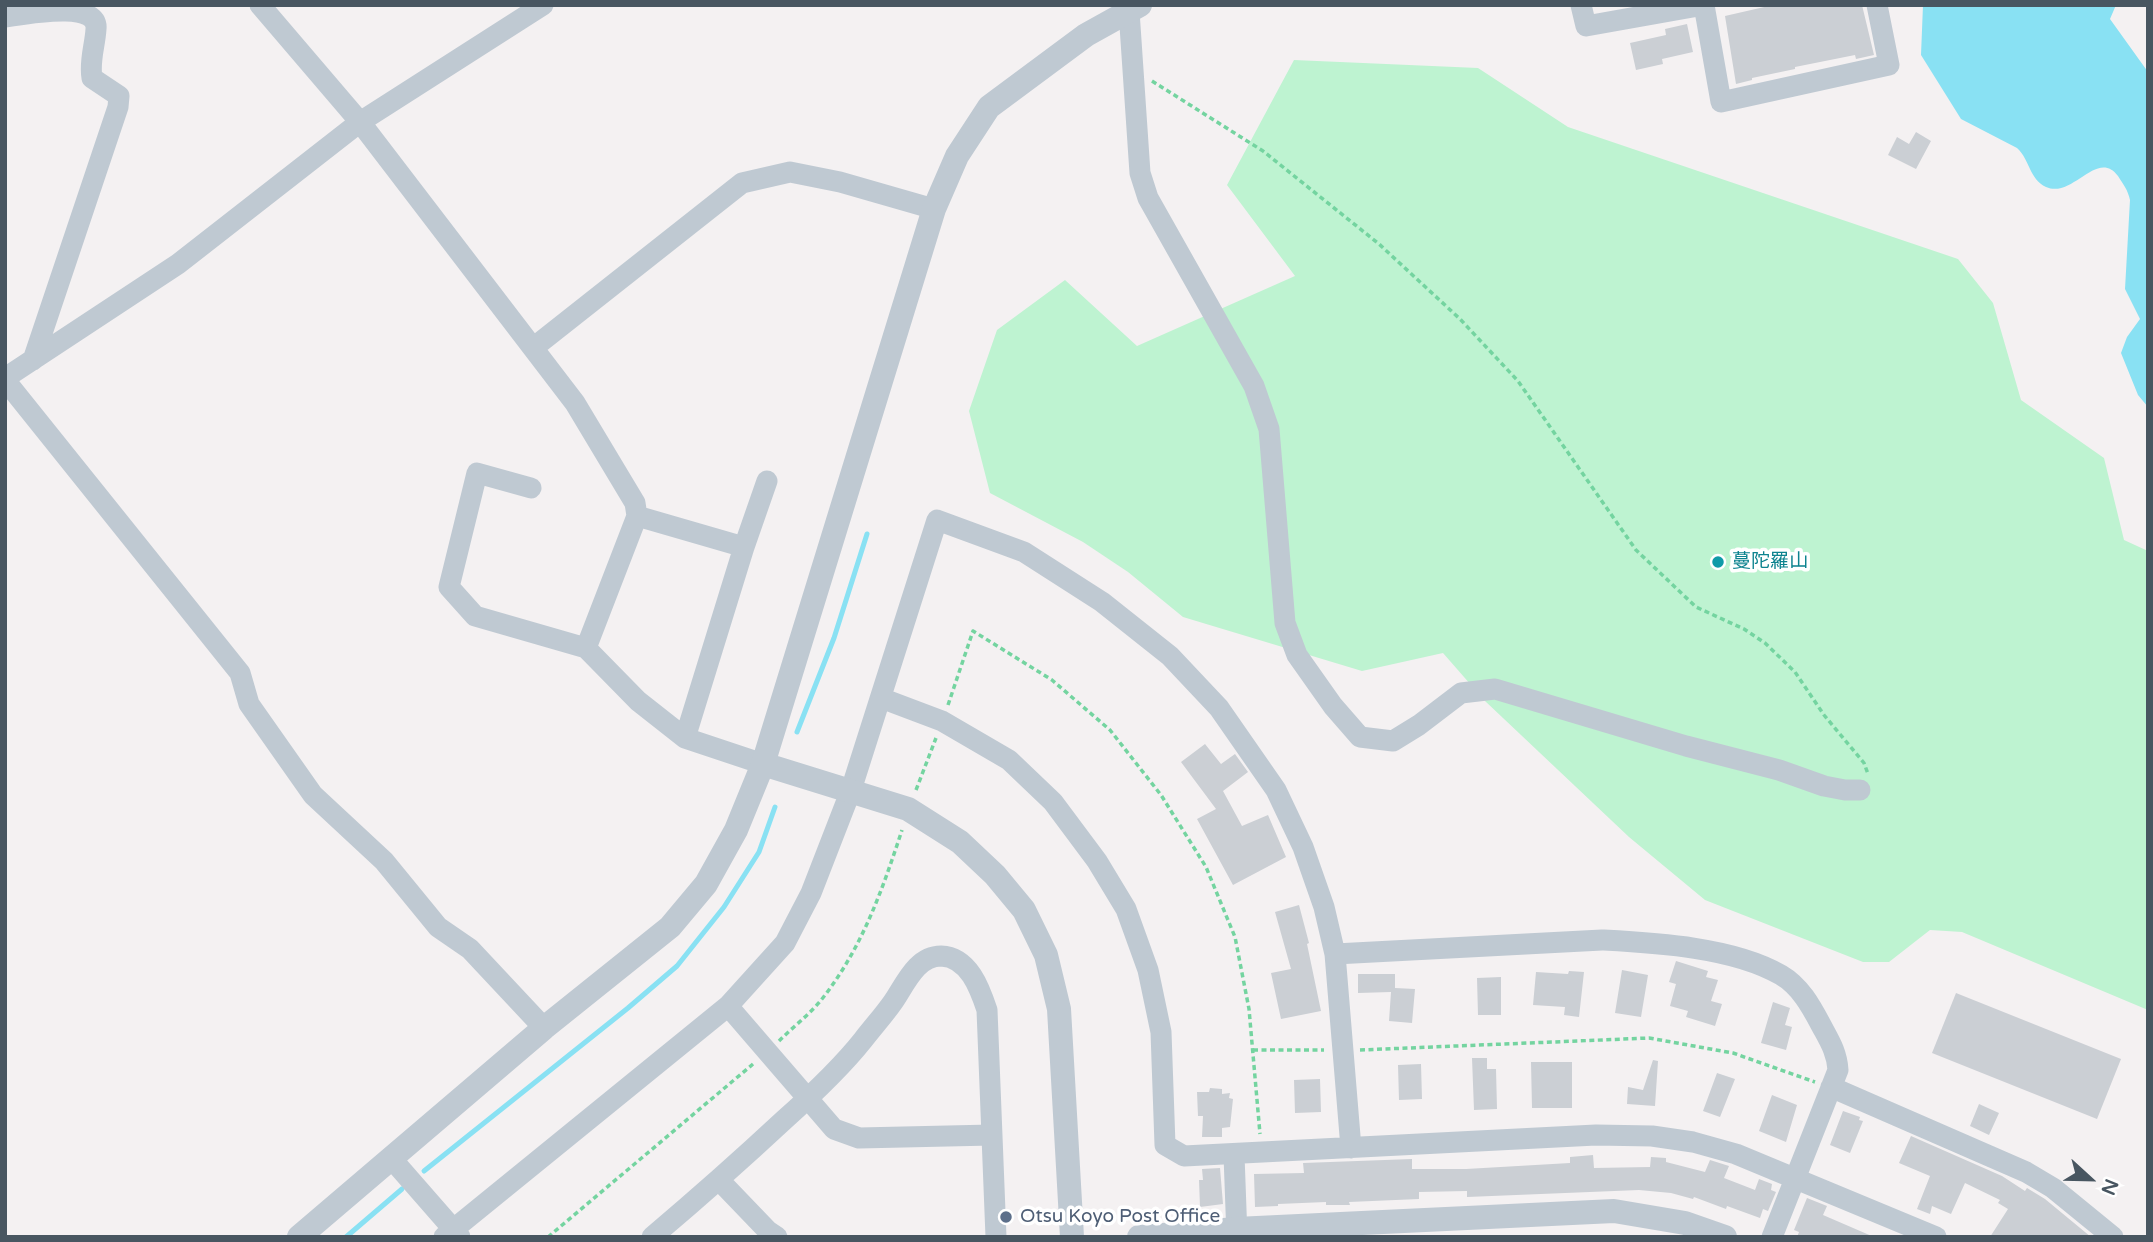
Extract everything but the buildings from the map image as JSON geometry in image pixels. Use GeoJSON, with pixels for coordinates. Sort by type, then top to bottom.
{"type":"FeatureCollection","features":[{"type":"Feature","properties":{"kind":"street"},"geometry":{"type":"LineString","coordinates":[[260,5],[359,122],[575,403],[635,503],[637,516],[586,648]]}},
{"type":"Feature","properties":{"kind":"street"},"geometry":{"type":"LineString","coordinates":[[543,5],[359,122],[178,264],[5,379],[240,673],[248,705],[313,795],[384,862],[438,927],[470,949],[544,1028]]}},
{"type":"Feature","properties":{"kind":"street"},"geometry":{"type":"LineString","coordinates":[[1581,5],[1586,26],[1704,5],[1721,102],[1889,65],[1877,5]]}},
{"type":"Feature","properties":{"kind":"street"},"geometry":{"type":"LineString","coordinates":[[5,18],[70,7],[100,11],[90,66],[92,78],[119,96],[118,107],[33,360]]}},
{"type":"Feature","properties":{"kind":"street"},"geometry":{"type":"LineString","coordinates":[[1135,8],[1133,68],[1140,173],[1148,198],[1254,386],[1269,429],[1285,623],[1297,655],[1332,706],[1360,737],[1373,741],[1393,741],[1461,693],[1495,689],[1686,746],[1779,770],[1824,786],[1860,790]]}},
{"type":"Feature","properties":{"kind":"street"},"geometry":{"type":"LineString","coordinates":[[299,1237],[544,1028],[670,927],[706,884],[736,830],[763,764],[934,209],[957,156],[989,107],[1086,35],[1135,8]]}},
{"type":"Feature","properties":{"kind":"street"},"geometry":{"type":"LineString","coordinates":[[533,348],[742,183],[790,172],[840,182],[934,209]]}},
{"type":"Feature","properties":{"kind":"street"},"geometry":{"type":"LineString","coordinates":[[531,488],[477,473],[449,587],[475,615],[586,648],[638,701],[685,738],[908,809],[960,842],[995,875],[1024,910],[1046,955],[1059,1009],[1072,1237]]}},
{"type":"Feature","properties":{"kind":"street"},"geometry":{"type":"LineString","coordinates":[[685,738],[767,481]]}},
{"type":"Feature","properties":{"kind":"street"},"geometry":{"type":"LineString","coordinates":[[637,516],[744,547]]}},
{"type":"Feature","properties":{"kind":"street"},"geometry":{"type":"LineString","coordinates":[[391,1158],[453,1234],[728,1006],[785,943],[811,892],[851,790],[937,520],[1024,551],[1102,602],[1170,656],[1219,708],[1276,790],[1303,847],[1324,907],[1335,954],[1351,1148]]}},
{"type":"Feature","properties":{"kind":"street"},"geometry":{"type":"LineString","coordinates":[[881,698],[942,721],[1009,760],[1053,802],[1097,861],[1126,909],[1148,970],[1161,1032],[1165,1145],[1184,1156],[1596,1135],[1652,1136],[1693,1142],[1736,1154],[1937,1237]]}},
{"type":"Feature","properties":{"kind":"street"},"geometry":{"type":"LineString","coordinates":[[1335,954],[1602,940],[1687,947],[1733,957],[1781,975],[1800,991],[1814,1010],[1838,1059],[1838,1070],[1772,1237]]}},
{"type":"Feature","properties":{"kind":"street"},"geometry":{"type":"LineString","coordinates":[[652,1237],[808,1098],[852,1055],[894,1002],[906,979],[925,961],[942,956],[960,964],[977,980],[987,1010],[996,1237]]}},
{"type":"Feature","properties":{"kind":"street"},"geometry":{"type":"LineString","coordinates":[[728,1006],[834,1129],[859,1138],[992,1135]]}},
{"type":"Feature","properties":{"kind":"street"},"geometry":{"type":"LineString","coordinates":[[1831,1087],[2026,1171],[2053,1188],[2113,1237]]}},
{"type":"Feature","properties":{"kind":"street"},"geometry":{"type":"LineString","coordinates":[[1234,1155],[1236,1233]]}},
{"type":"Feature","properties":{"kind":"street"},"geometry":{"type":"LineString","coordinates":[[719,1180],[777,1237]]}},
{"type":"Feature","properties":{"kind":"street"},"geometry":{"type":"LineString","coordinates":[[1148,1236],[1614,1211],[1685,1223],[1725,1237]]}},
{"type":"Feature","properties":{"kind":"path"},"geometry":{"type":"LineString","coordinates":[[1133,68],[1263,151],[1379,244],[1460,319],[1518,381],[1636,550],[1696,607],[1744,629],[1765,643],[1795,672],[1824,715],[1864,763],[1869,775],[1860,790]]}},
{"type":"Feature","properties":{"kind":"path"},"geometry":{"type":"LineString","coordinates":[[548,1237],[768,1052],[820,1001],[853,955],[880,899],[908,809],[973,631],[1052,681],[1110,730],[1161,795],[1206,867],[1235,937],[1249,1009],[1262,1154]]}},
{"type":"Feature","properties":{"kind":"path"},"geometry":{"type":"LineString","coordinates":[[1253,1049],[1344,1051],[1649,1038],[1733,1053],[1831,1087]]}},
{"type":"Feature","properties":{"kind":"green space"},"geometry":{"type":"Polygon","coordinates":[[[1294,60],[1478,68],[1568,127],[1958,259],[1993,303],[2021,400],[2104,458],[2124,540],[2148,551],[2148,1010],[1962,932],[1930,930],[1889,962],[1863,962],[1705,900],[1629,837],[1485,701],[1443,653],[1362,671],[1183,617],[1128,572],[1083,542],[990,493],[969,411],[997,330],[1065,280],[1137,346],[1295,276],[1227,185],[1294,60]]]}},
{"type":"Feature","properties":{"kind":"water"},"geometry":{"type":"Polygon","coordinates":[[[1923,5],[2116,5],[2110,19],[2148,72],[2148,407],[2138,395],[2121,353],[2127,337],[2140,319],[2125,289],[2130,200],[2125,187],[2110,169],[2102,168],[2093,170],[2066,186],[2056,189],[2046,187],[2036,179],[2017,148],[1961,119],[1921,55],[1923,5]]]}},
{"type":"Feature","properties":{"kind":"waterway"},"geometry":{"type":"LineString","coordinates":[[797,732],[834,638],[867,534]]}},
{"type":"Feature","properties":{"kind":"waterway"},"geometry":{"type":"LineString","coordinates":[[424,1171],[677,966],[724,907],[759,852],[775,807]]}},
{"type":"Feature","properties":{"kind":"waterway"},"geometry":{"type":"LineString","coordinates":[[346,1237],[402,1189]]}},
{"type":"Feature","properties":{"kind":"place","name":"蔓陀羅山"},"geometry":{"type":"Point","coordinates":[1718,562]}},
{"type":"Feature","properties":{"kind":"place","name":"Otsu Koyo Post Office"},"geometry":{"type":"Point","coordinates":[1006,1217]}}]}
